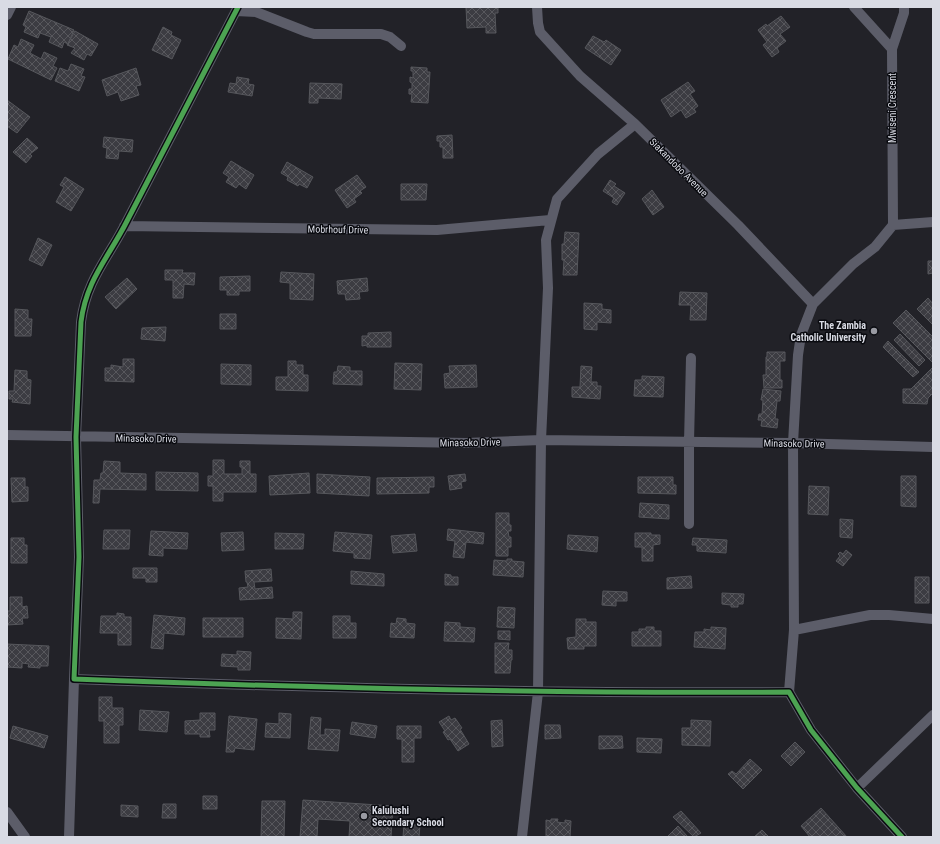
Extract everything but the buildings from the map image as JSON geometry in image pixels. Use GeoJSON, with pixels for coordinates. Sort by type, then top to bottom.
{"type":"FeatureCollection","features":[{"type":"Feature","properties":{"kind":"street"},"geometry":{"type":"LineString","coordinates":[[7,15],[11,7]]}},
{"type":"Feature","properties":{"kind":"street","name":"Siakandobo Avenue"},"geometry":{"type":"LineString","coordinates":[[537,7],[540,32],[580,76],[636,124],[738,225],[813,304]]}},
{"type":"Feature","properties":{"kind":"street"},"geometry":{"type":"LineString","coordinates":[[854,7],[892,48]]}},
{"type":"Feature","properties":{"kind":"street","name":"Mwiseni Crescent"},"geometry":{"type":"LineString","coordinates":[[892,225],[892,48],[904,12],[904,7]]}},
{"type":"Feature","properties":{"kind":"street"},"geometry":{"type":"LineString","coordinates":[[69,837],[79,557],[76,437],[81,322],[82,308],[86,293],[94,276],[124,226],[237,9],[256,12],[314,34],[382,34],[390,37],[401,46]]}},
{"type":"Feature","properties":{"kind":"street"},"geometry":{"type":"LineString","coordinates":[[522,837],[538,692],[541,440],[548,288],[546,240],[557,198],[598,154],[636,124]]}},
{"type":"Feature","properties":{"kind":"street","name":"Mobrhouf Drive"},"geometry":{"type":"LineString","coordinates":[[124,226],[437,230],[550,220]]}},
{"type":"Feature","properties":{"kind":"street"},"geometry":{"type":"LineString","coordinates":[[902,837],[857,788],[811,730],[789,692],[794,630],[793,443],[798,355],[802,335],[813,304],[853,264],[875,247],[892,225],[933,222]]}},
{"type":"Feature","properties":{"kind":"street"},"geometry":{"type":"LineString","coordinates":[[689,524],[691,358]]}},
{"type":"Feature","properties":{"kind":"street","name":"Minasoko Drive"},"geometry":{"type":"LineString","coordinates":[[7,435],[466,443],[541,440],[793,443],[933,447]]}},
{"type":"Feature","properties":{"kind":"street"},"geometry":{"type":"LineString","coordinates":[[794,630],[870,615],[933,619]]}},
{"type":"Feature","properties":{"kind":"street"},"geometry":{"type":"LineString","coordinates":[[74,679],[340,689],[663,693],[789,692]]}},
{"type":"Feature","properties":{"kind":"street"},"geometry":{"type":"LineString","coordinates":[[857,788],[933,715]]}},
{"type":"Feature","properties":{"kind":"street"},"geometry":{"type":"LineString","coordinates":[[7,812],[25,837]]}},
{"type":"Feature","properties":{"kind":"cycle path"},"geometry":{"type":"LineString","coordinates":[[238,7],[127,221],[99,269],[84,307],[81,322],[76,437],[79,557],[74,679],[432,690],[789,692],[811,730],[857,788],[902,837]]}},
{"type":"Feature","properties":{"kind":"place","name":"The Zambia Catholic University"},"geometry":{"type":"Point","coordinates":[874,331]}},
{"type":"Feature","properties":{"kind":"place","name":"Kalulushi Secondary School"},"geometry":{"type":"Point","coordinates":[364,816]}}]}
